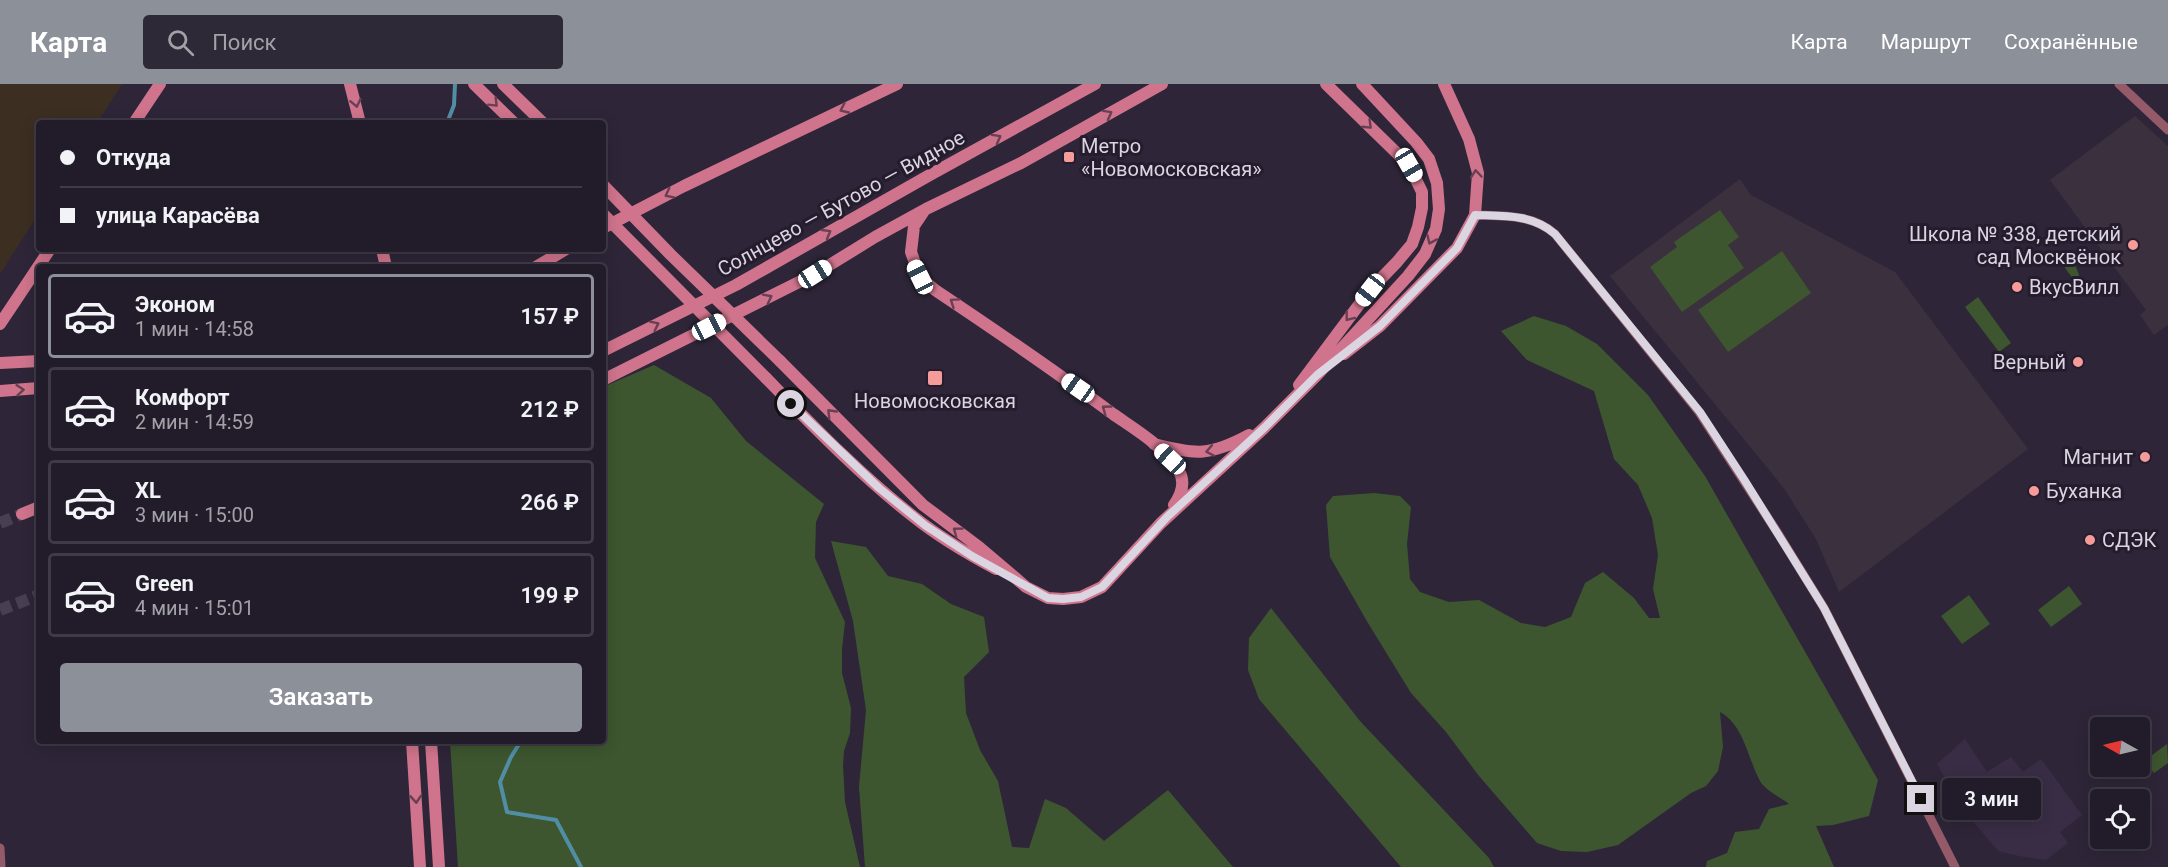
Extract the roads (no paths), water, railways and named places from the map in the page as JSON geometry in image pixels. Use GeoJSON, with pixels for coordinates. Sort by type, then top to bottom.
{"type":"FeatureCollection","features":[{"type":"Feature","properties":{"kind":"main road"},"geometry":{"type":"LineString","coordinates":[[136,120],[160,84]]}},
{"type":"Feature","properties":{"kind":"main road"},"geometry":{"type":"LineString","coordinates":[[350,84],[359,120]]}},
{"type":"Feature","properties":{"kind":"main road"},"geometry":{"type":"LineString","coordinates":[[474,84],[511,120]]}},
{"type":"Feature","properties":{"kind":"main road"},"geometry":{"type":"LineString","coordinates":[[503,84],[540,120]]}},
{"type":"Feature","properties":{"kind":"main road"},"geometry":{"type":"LineString","coordinates":[[606,226],[684,186],[897,84]]}},
{"type":"Feature","properties":{"kind":"main road","name":"Солнцево — Бутово — Видное"},"geometry":{"type":"LineString","coordinates":[[606,350],[736,285],[918,181],[1095,84]]}},
{"type":"Feature","properties":{"kind":"main road"},"geometry":{"type":"LineString","coordinates":[[606,378],[815,274],[926,209],[1021,163],[1162,84]]}},
{"type":"Feature","properties":{"kind":"main road"},"geometry":{"type":"LineString","coordinates":[[1278,414],[1321,353],[1370,290],[1412,244],[1422,208],[1422,192],[1409,165],[1326,84]]}},
{"type":"Feature","properties":{"kind":"main road"},"geometry":{"type":"LineString","coordinates":[[606,217],[804,418],[913,517],[972,556],[1048,598],[1081,597],[1102,587],[1167,517],[1264,428],[1317,375],[1408,276],[1425,254],[1436,229],[1439,209],[1437,183],[1429,159],[1362,84]]}},
{"type":"Feature","properties":{"kind":"main road"},"geometry":{"type":"LineString","coordinates":[[1317,375],[1380,326],[1434,272],[1457,248],[1475,215],[1478,173],[1469,139],[1444,84]]}},
{"type":"Feature","properties":{"kind":"main road"},"geometry":{"type":"LineString","coordinates":[[606,188],[915,498],[979,547],[1018,582]]}},
{"type":"Feature","properties":{"kind":"main road"},"geometry":{"type":"LineString","coordinates":[[926,209],[914,226],[911,238],[911,252],[920,277],[935,290],[1078,388],[1153,443],[1170,459],[1180,472],[1183,483],[1180,496],[1167,517]]}},
{"type":"Feature","properties":{"kind":"main road"},"geometry":{"type":"LineString","coordinates":[[541,264],[561,252]]}},
{"type":"Feature","properties":{"kind":"main road"},"geometry":{"type":"LineString","coordinates":[[0,324],[36,270]]}},
{"type":"Feature","properties":{"kind":"main road"},"geometry":{"type":"LineString","coordinates":[[4,362],[36,361]]}},
{"type":"Feature","properties":{"kind":"main road"},"geometry":{"type":"LineString","coordinates":[[0,391],[36,388]]}},
{"type":"Feature","properties":{"kind":"main road"},"geometry":{"type":"LineString","coordinates":[[1153,443],[1199,453],[1228,446],[1264,428]]}},
{"type":"Feature","properties":{"kind":"main road"},"geometry":{"type":"LineString","coordinates":[[22,514],[36,508]]}},
{"type":"Feature","properties":{"kind":"main road"},"geometry":{"type":"LineString","coordinates":[[412,744],[420,867]]}},
{"type":"Feature","properties":{"kind":"main road"},"geometry":{"type":"LineString","coordinates":[[431,744],[439,867]]}},
{"type":"Feature","properties":{"kind":"street"},"geometry":{"type":"LineString","coordinates":[[2119,84],[2168,130]]}},
{"type":"Feature","properties":{"kind":"street"},"geometry":{"type":"LineString","coordinates":[[1475,215],[1522,217],[1534,219],[1546,226],[1555,234],[1700,412],[1824,608],[1955,867]]}},
{"type":"Feature","properties":{"kind":"street"},"geometry":{"type":"LineString","coordinates":[[0,848],[1,867]]}},
{"type":"Feature","properties":{"kind":"waterway"},"geometry":{"type":"LineString","coordinates":[[448,120],[454,105],[455,84]]}},
{"type":"Feature","properties":{"kind":"waterway"},"geometry":{"type":"LineString","coordinates":[[519,744],[500,782],[507,812],[556,820],[581,867]]}},
{"type":"Feature","properties":{"kind":"tunnel"},"geometry":{"type":"LineString","coordinates":[[0,523],[22,514]]}},
{"type":"Feature","properties":{"kind":"tunnel"},"geometry":{"type":"LineString","coordinates":[[0,610],[36,596]]}},
{"type":"Feature","properties":{"kind":"place","name":"Метро «Новомосковская»"},"geometry":{"type":"Point","coordinates":[1069,157]}},
{"type":"Feature","properties":{"kind":"place","name":"Школа № 338, детский сад Москвёнок"},"geometry":{"type":"Point","coordinates":[2133,245]}},
{"type":"Feature","properties":{"kind":"place","name":"ВкусВилл"},"geometry":{"type":"Point","coordinates":[2017,287]}},
{"type":"Feature","properties":{"kind":"place","name":"Верный"},"geometry":{"type":"Point","coordinates":[2078,362]}},
{"type":"Feature","properties":{"kind":"place","name":"Новомосковская"},"geometry":{"type":"Point","coordinates":[935,378]}},
{"type":"Feature","properties":{"kind":"place","name":"Магнит"},"geometry":{"type":"Point","coordinates":[2145,457]}},
{"type":"Feature","properties":{"kind":"place","name":"Буханка"},"geometry":{"type":"Point","coordinates":[2034,491]}},
{"type":"Feature","properties":{"kind":"place","name":"СДЭК"},"geometry":{"type":"Point","coordinates":[2090,540]}}]}
